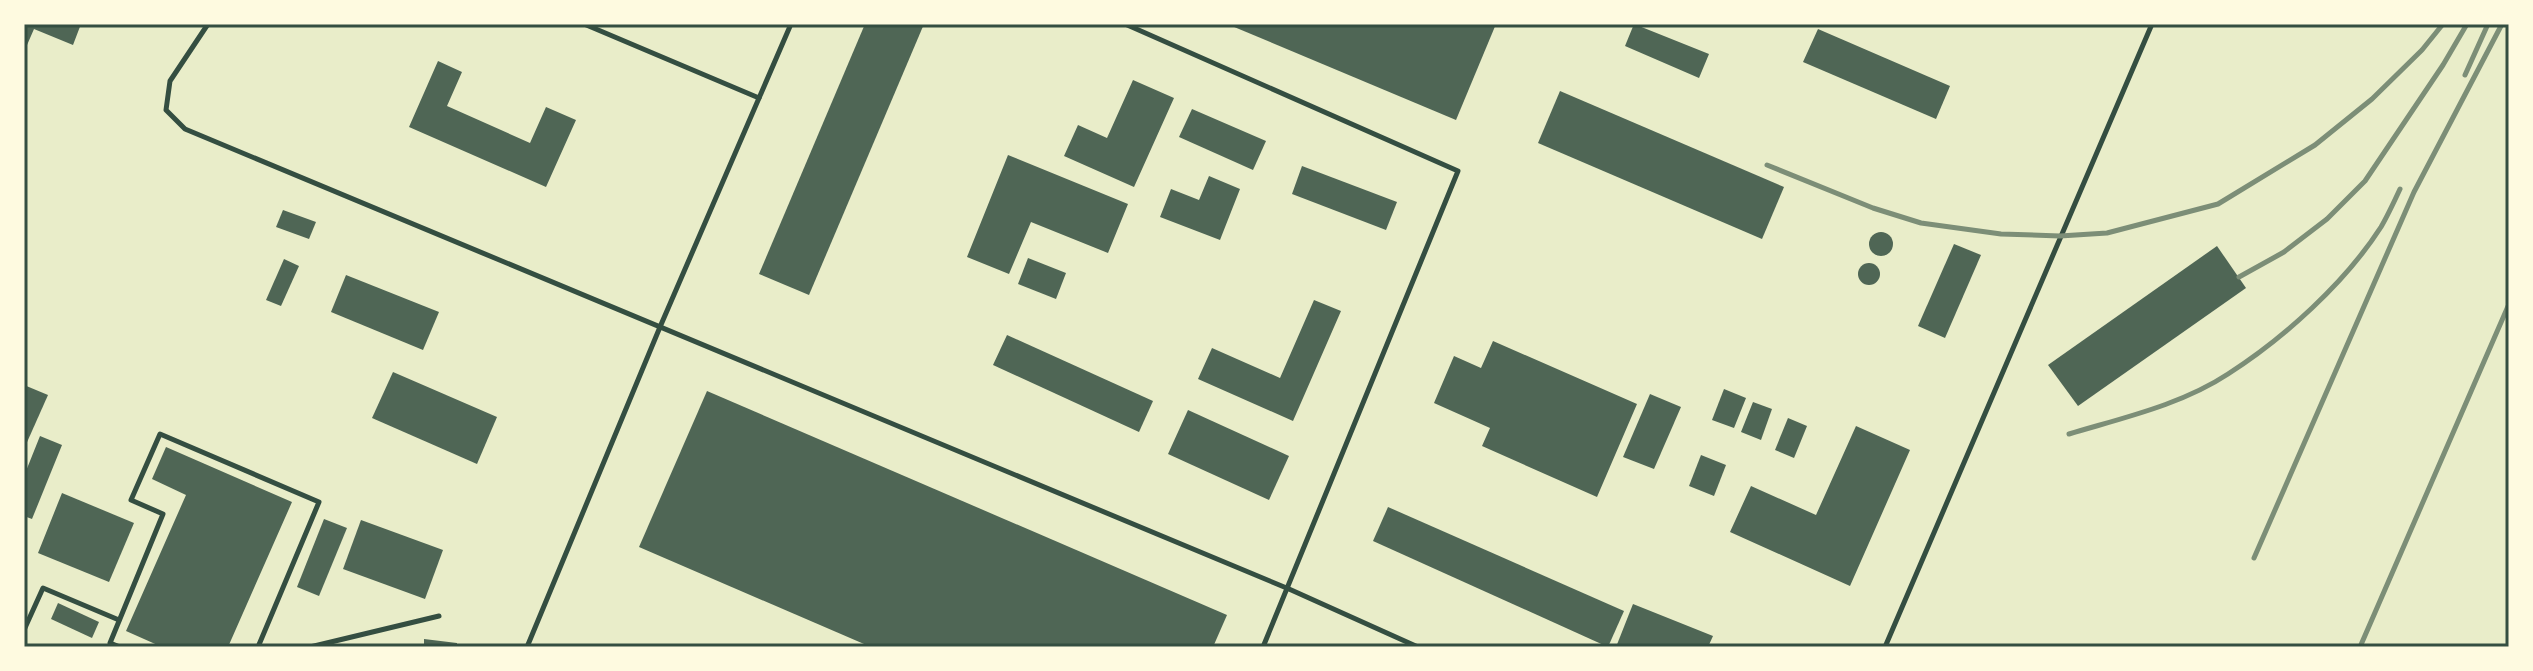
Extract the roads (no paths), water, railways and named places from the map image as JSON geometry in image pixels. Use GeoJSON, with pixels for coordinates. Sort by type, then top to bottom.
{"type":"FeatureCollection","features":[{"type":"Feature","properties":{"kind":"lane"},"geometry":{"type":"LineString","coordinates":[[208,24],[170,81],[166,110],[185,129],[1289,589],[1418,647]]}},
{"type":"Feature","properties":{"kind":"lane"},"geometry":{"type":"LineString","coordinates":[[584,24],[759,98]]}},
{"type":"Feature","properties":{"kind":"lane"},"geometry":{"type":"LineString","coordinates":[[527,647],[791,24]]}},
{"type":"Feature","properties":{"kind":"lane"},"geometry":{"type":"LineString","coordinates":[[1125,24],[1458,171],[1263,647]]}},
{"type":"Feature","properties":{"kind":"lane"},"geometry":{"type":"LineString","coordinates":[[1885,647],[2152,24]]}},
{"type":"Feature","properties":{"kind":"lane"},"geometry":{"type":"LineString","coordinates":[[120,647],[110,643],[163,514],[131,500],[160,434],[319,502],[258,647]]}},
{"type":"Feature","properties":{"kind":"lane"},"geometry":{"type":"LineString","coordinates":[[24,630],[43,588],[119,620]]}},
{"type":"Feature","properties":{"kind":"lane"},"geometry":{"type":"LineString","coordinates":[[310,647],[439,616]]}},
{"type":"Feature","properties":{"kind":"railway"},"geometry":{"type":"LineString","coordinates":[[1767,165],[1873,208],[1921,223],[2001,234],[2060,236],[2107,233],[2218,204],[2315,145],[2372,99],[2422,50],[2443,24]]}},
{"type":"Feature","properties":{"kind":"railway"},"geometry":{"type":"LineString","coordinates":[[2239,277],[2284,252],[2327,219],[2365,181],[2467,24]]}},
{"type":"Feature","properties":{"kind":"railway"},"geometry":{"type":"LineString","coordinates":[[2465,75],[2488,24]]}},
{"type":"Feature","properties":{"kind":"railway"},"geometry":{"type":"LineString","coordinates":[[2254,558],[2414,192],[2502,24]]}},
{"type":"Feature","properties":{"kind":"railway"},"geometry":{"type":"LineString","coordinates":[[2069,434],[2191,394],[2249,360],[2312,308],[2350,269],[2381,227],[2400,189]]}},
{"type":"Feature","properties":{"kind":"railway"},"geometry":{"type":"LineString","coordinates":[[2360,647],[2509,304]]}}]}
